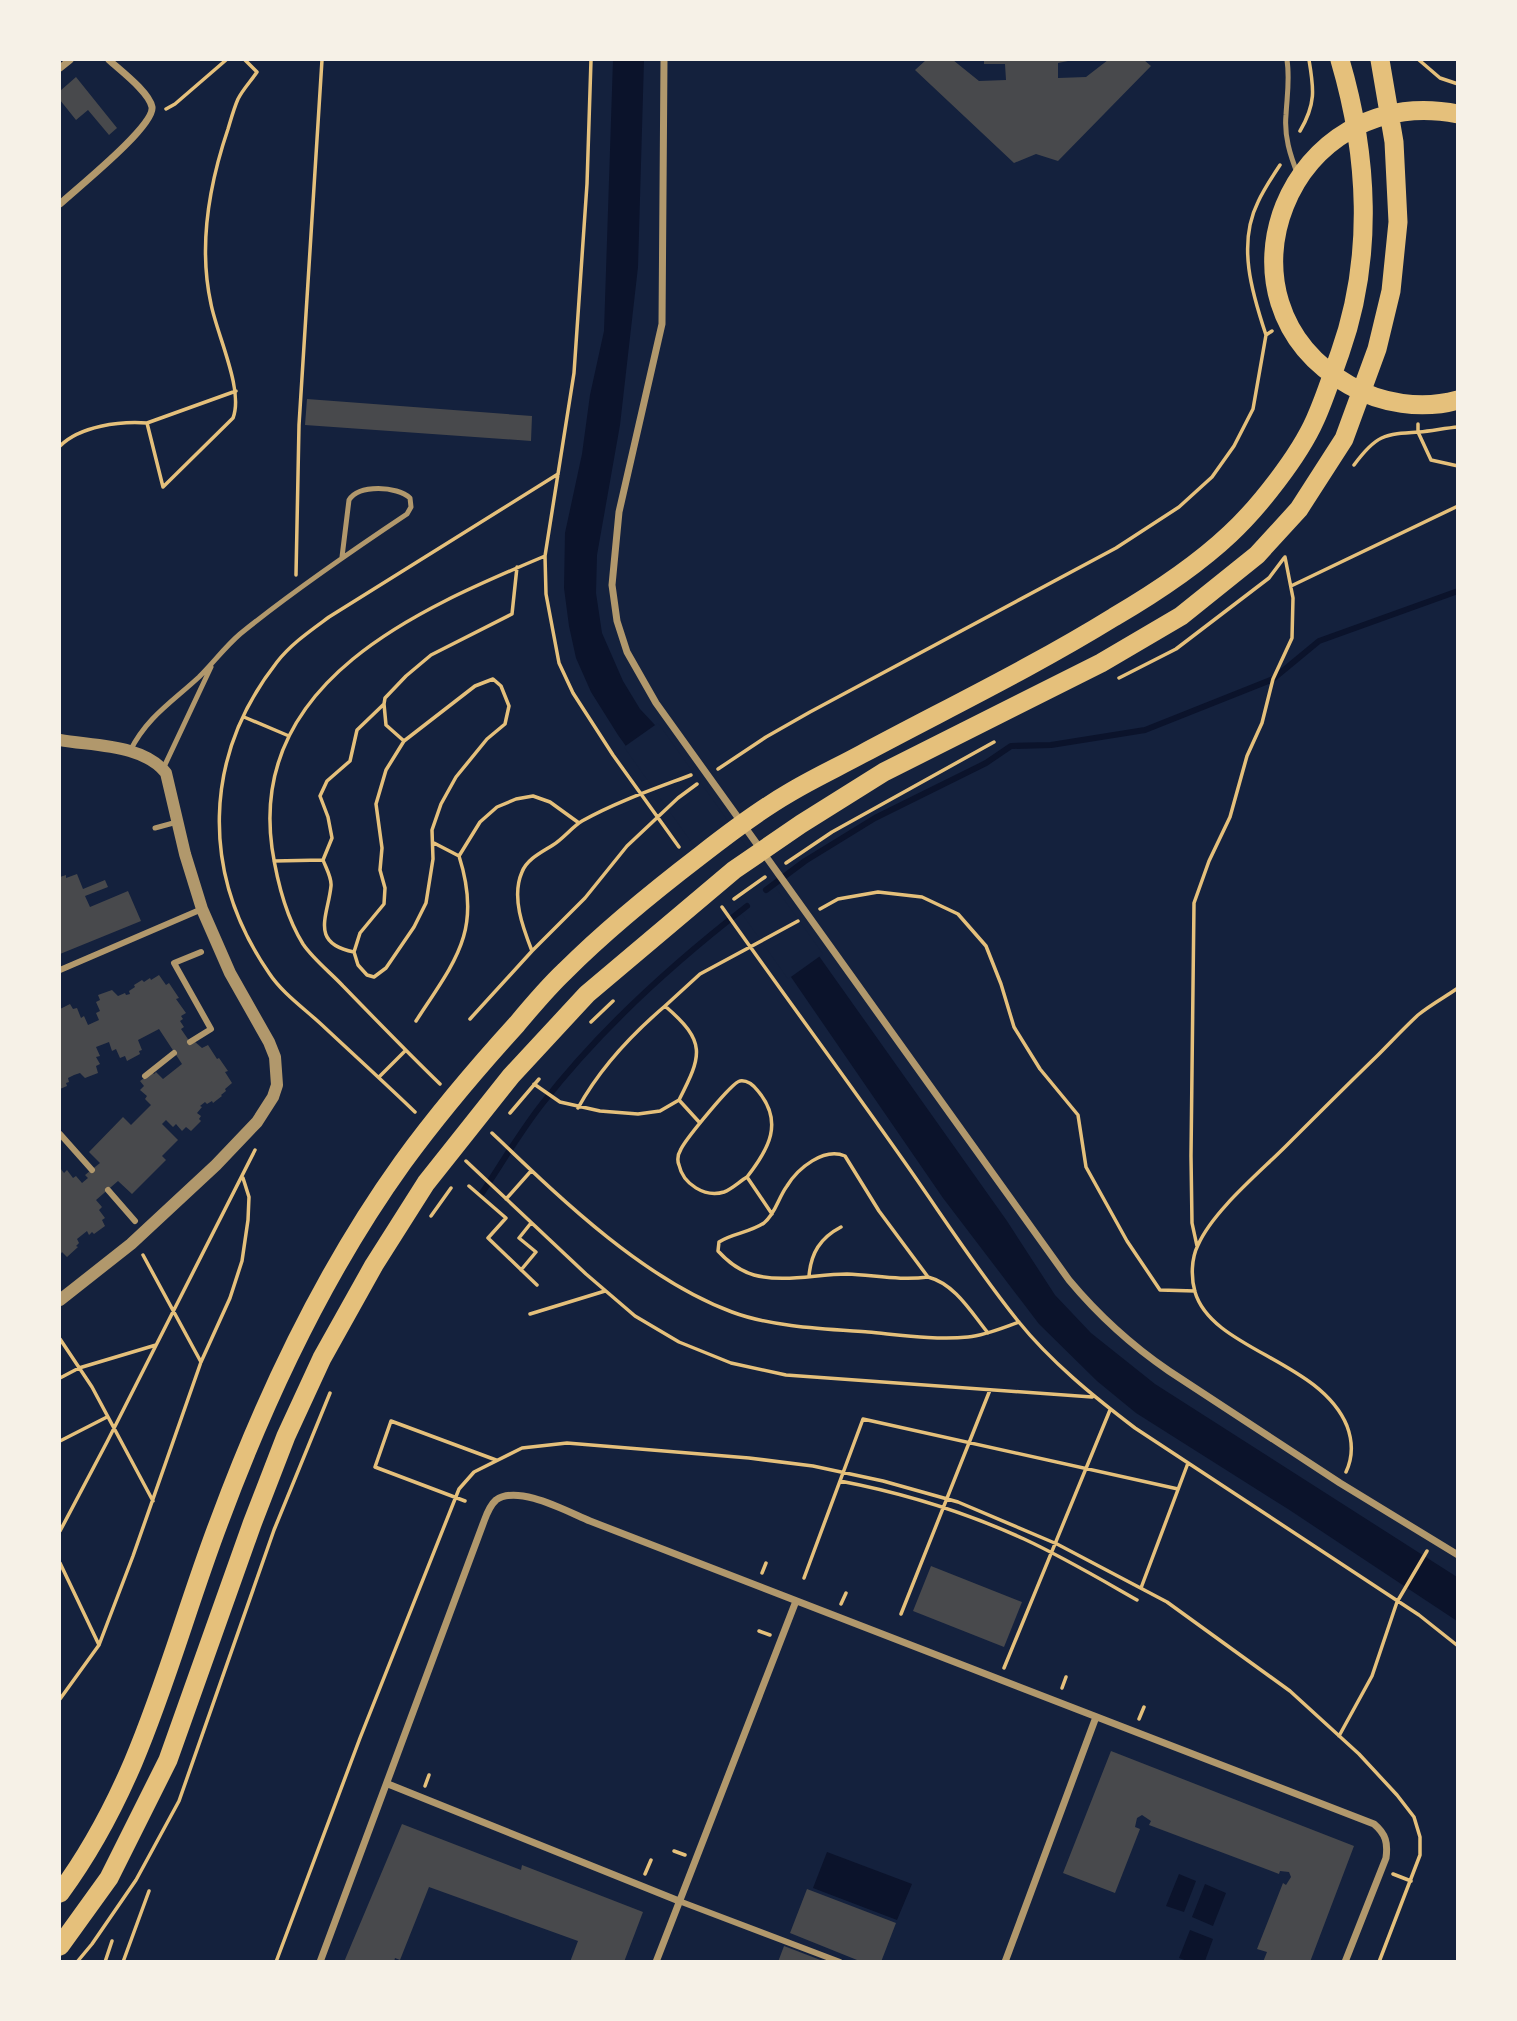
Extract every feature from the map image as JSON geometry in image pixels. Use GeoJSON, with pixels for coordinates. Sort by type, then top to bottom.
{"type":"FeatureCollection","features":[{"type":"Feature","properties":{"kind":"highway"},"geometry":{"type":"LineString","coordinates":[[60,1893],[96,1837],[127,1779],[152,1719],[217,1525],[294,1345],[350,1241],[405,1160],[485,1060],[563,972],[664,882],[726,835],[787,794],[1082,637],[1167,585],[1232,533],[1270,489],[1314,424],[1346,335],[1357,289],[1364,187],[1357,125],[1340,60]]}},
{"type":"Feature","properties":{"kind":"highway"},"geometry":{"type":"LineString","coordinates":[[60,1947],[109,1878],[168,1760],[261,1499],[322,1358],[374,1265],[426,1183],[511,1076],[587,993],[734,870],[884,772],[1101,663],[1181,616],[1257,555],[1299,509],[1343,439],[1362,393],[1386,315],[1396,256],[1397,209],[1390,113],[1380,60]]}},
{"type":"Feature","properties":{"kind":"highway"},"geometry":{"type":"LineString","coordinates":[[1458,114],[1423,110],[1390,113],[1357,125],[1331,141],[1309,163],[1292,188],[1280,216],[1274,246],[1275,276],[1282,306],[1295,334],[1313,358],[1332,375],[1362,393],[1400,403],[1416,405],[1458,400]]}},
{"type":"Feature","properties":{"kind":"street"},"geometry":{"type":"LineString","coordinates":[[60,68],[70,60]]}},
{"type":"Feature","properties":{"kind":"street"},"geometry":{"type":"LineString","coordinates":[[60,204],[140,131],[152,115],[152,106],[146,95],[109,60]]}},
{"type":"Feature","properties":{"kind":"street"},"geometry":{"type":"LineString","coordinates":[[664,60],[662,324],[619,512],[612,585],[614,606],[627,652],[667,717],[831,949],[1069,1280],[1091,1306],[1143,1353],[1340,1483],[1458,1555]]}},
{"type":"Feature","properties":{"kind":"street"},"geometry":{"type":"LineString","coordinates":[[60,740],[130,751],[163,769],[169,779],[184,854],[202,909],[230,973],[269,1042],[275,1057],[277,1085],[273,1097],[257,1122],[178,1202],[136,1240],[60,1300]]}},
{"type":"Feature","properties":{"kind":"street"},"geometry":{"type":"LineString","coordinates":[[60,970],[202,909]]}},
{"type":"Feature","properties":{"kind":"street"},"geometry":{"type":"LineString","coordinates":[[190,1042],[211,1029],[174,963],[201,952]]}},
{"type":"Feature","properties":{"kind":"street"},"geometry":{"type":"LineString","coordinates":[[145,1076],[174,1053]]}},
{"type":"Feature","properties":{"kind":"street"},"geometry":{"type":"LineString","coordinates":[[60,1133],[92,1170]]}},
{"type":"Feature","properties":{"kind":"street"},"geometry":{"type":"LineString","coordinates":[[108,1190],[135,1221]]}},
{"type":"Feature","properties":{"kind":"street"},"geometry":{"type":"LineString","coordinates":[[320,1962],[483,1524],[492,1505],[504,1496],[519,1494],[1374,1824],[1385,1836],[1386,1858],[1345,1962]]}},
{"type":"Feature","properties":{"kind":"street"},"geometry":{"type":"LineString","coordinates":[[656,1962],[796,1601]]}},
{"type":"Feature","properties":{"kind":"street"},"geometry":{"type":"LineString","coordinates":[[1005,1962],[1096,1717]]}},
{"type":"Feature","properties":{"kind":"street"},"geometry":{"type":"LineString","coordinates":[[387,1784],[679,1901],[840,1962]]}},
{"type":"Feature","properties":{"kind":"lane"},"geometry":{"type":"LineString","coordinates":[[1287,60],[1289,84],[1286,132],[1288,150],[1299,178]]}},
{"type":"Feature","properties":{"kind":"lane"},"geometry":{"type":"LineString","coordinates":[[130,751],[144,726],[156,712],[212,664],[238,636],[342,557],[407,514],[411,507],[410,498],[402,492],[366,488],[353,494],[349,500],[342,557]]}},
{"type":"Feature","properties":{"kind":"lane"},"geometry":{"type":"LineString","coordinates":[[163,769],[212,664]]}},
{"type":"Feature","properties":{"kind":"lane"},"geometry":{"type":"LineString","coordinates":[[155,828],[177,822]]}},
{"type":"Feature","properties":{"kind":"path"},"geometry":{"type":"LineString","coordinates":[[152,115],[175,104],[226,60]]}},
{"type":"Feature","properties":{"kind":"path"},"geometry":{"type":"LineString","coordinates":[[147,423],[163,488],[233,418],[237,407],[236,391],[210,302],[206,239],[208,206],[223,144],[238,98],[257,72],[245,60]]}},
{"type":"Feature","properties":{"kind":"path"},"geometry":{"type":"LineString","coordinates":[[295,593],[299,425],[322,60]]}},
{"type":"Feature","properties":{"kind":"path"},"geometry":{"type":"LineString","coordinates":[[592,60],[587,184],[574,373],[545,556],[546,594],[559,663],[573,693],[613,755]]}},
{"type":"Feature","properties":{"kind":"path"},"geometry":{"type":"LineString","coordinates":[[1419,60],[1440,78],[1458,84]]}},
{"type":"Feature","properties":{"kind":"path"},"geometry":{"type":"LineString","coordinates":[[710,775],[810,712],[1116,548],[1179,507],[1212,477],[1234,446],[1253,409],[1266,335],[1289,321]]}},
{"type":"Feature","properties":{"kind":"path"},"geometry":{"type":"LineString","coordinates":[[60,446],[67,439],[98,428],[130,422],[147,423],[236,391]]}},
{"type":"Feature","properties":{"kind":"path"},"geometry":{"type":"LineString","coordinates":[[1416,405],[1418,432],[1431,460],[1458,466]]}},
{"type":"Feature","properties":{"kind":"path"},"geometry":{"type":"LineString","coordinates":[[1349,471],[1365,449],[1392,433],[1458,427]]}},
{"type":"Feature","properties":{"kind":"path"},"geometry":{"type":"LineString","coordinates":[[374,1072],[270,976],[247,938],[229,894],[220,849],[218,818],[223,771],[233,739],[253,698],[277,662],[297,641],[328,617],[558,474]]}},
{"type":"Feature","properties":{"kind":"path"},"geometry":{"type":"LineString","coordinates":[[1290,586],[1458,506]]}},
{"type":"Feature","properties":{"kind":"path"},"geometry":{"type":"LineString","coordinates":[[400,1045],[304,945],[287,911],[274,861],[270,807],[275,775],[289,736],[314,694],[345,664],[430,607],[545,556]]}},
{"type":"Feature","properties":{"kind":"path"},"geometry":{"type":"LineString","coordinates":[[1118,679],[1177,649],[1269,578],[1285,557],[1293,598],[1293,638],[1273,679],[1262,723],[1247,756],[1230,817],[1209,861],[1194,903],[1191,1156],[1192,1223],[1197,1247]]}},
{"type":"Feature","properties":{"kind":"path"},"geometry":{"type":"LineString","coordinates":[[404,741],[386,725],[385,698],[405,676],[431,655],[512,614],[517,568]]}},
{"type":"Feature","properties":{"kind":"path"},"geometry":{"type":"LineString","coordinates":[[493,679],[501,686],[509,706],[505,724],[487,739],[456,777],[441,804],[432,830],[434,843],[426,904],[386,968],[374,977],[367,975],[358,965],[354,952],[360,933],[384,904],[385,888],[380,870],[382,848],[376,804],[386,770],[404,741],[475,686],[493,679]]}},
{"type":"Feature","properties":{"kind":"path"},"geometry":{"type":"LineString","coordinates":[[354,952],[343,950],[328,939],[324,926],[325,907],[332,884],[323,860],[332,838],[320,796],[327,780],[350,761],[358,730],[384,704]]}},
{"type":"Feature","properties":{"kind":"path"},"geometry":{"type":"LineString","coordinates":[[244,717],[289,736]]}},
{"type":"Feature","properties":{"kind":"path"},"geometry":{"type":"LineString","coordinates":[[720,908],[832,831],[1000,738]]}},
{"type":"Feature","properties":{"kind":"path"},"geometry":{"type":"LineString","coordinates":[[708,768],[732,759]]}},
{"type":"Feature","properties":{"kind":"path"},"geometry":{"type":"LineString","coordinates":[[532,951],[521,924],[518,895],[522,872],[534,856],[556,843],[579,823],[613,805],[696,773]]}},
{"type":"Feature","properties":{"kind":"path"},"geometry":{"type":"LineString","coordinates":[[470,1019],[585,898],[628,846],[678,798],[699,783]]}},
{"type":"Feature","properties":{"kind":"path"},"geometry":{"type":"LineString","coordinates":[[459,856],[481,822],[498,807],[516,799],[533,796],[550,802],[579,823]]}},
{"type":"Feature","properties":{"kind":"path"},"geometry":{"type":"LineString","coordinates":[[416,1021],[454,963],[463,942],[468,901],[466,879],[459,856],[434,843]]}},
{"type":"Feature","properties":{"kind":"path"},"geometry":{"type":"LineString","coordinates":[[274,861],[323,860]]}},
{"type":"Feature","properties":{"kind":"path"},"geometry":{"type":"LineString","coordinates":[[815,911],[838,900],[878,892],[922,897],[958,914],[986,946],[1014,1027],[1040,1069],[1078,1115],[1086,1167],[1127,1241],[1160,1290],[1195,1292]]}},
{"type":"Feature","properties":{"kind":"path"},"geometry":{"type":"LineString","coordinates":[[578,1108],[620,1049],[700,974],[804,917]]}},
{"type":"Feature","properties":{"kind":"path"},"geometry":{"type":"LineString","coordinates":[[778,986],[1019,1322],[1094,1397],[1188,1463],[1419,1615],[1458,1646]]}},
{"type":"Feature","properties":{"kind":"path"},"geometry":{"type":"LineString","coordinates":[[1340,1483],[1351,1460],[1352,1447],[1342,1415],[1328,1395],[1218,1325],[1203,1309],[1195,1292],[1192,1269],[1197,1247],[1211,1223],[1255,1176],[1419,1015],[1458,988]]}},
{"type":"Feature","properties":{"kind":"path"},"geometry":{"type":"LineString","coordinates":[[590,1023],[618,996]]}},
{"type":"Feature","properties":{"kind":"path"},"geometry":{"type":"LineString","coordinates":[[534,1084],[560,1102],[578,1108],[638,1114],[660,1111],[679,1100],[696,1067],[697,1051],[685,1027],[665,1006]]}},
{"type":"Feature","properties":{"kind":"path"},"geometry":{"type":"LineString","coordinates":[[379,1077],[405,1051]]}},
{"type":"Feature","properties":{"kind":"path"},"geometry":{"type":"LineString","coordinates":[[502,1123],[544,1073]]}},
{"type":"Feature","properties":{"kind":"path"},"geometry":{"type":"LineString","coordinates":[[740,1081],[748,1081],[757,1089],[772,1115],[773,1128],[761,1159],[747,1177],[724,1192],[706,1192],[685,1179],[677,1160],[681,1149],[699,1123],[733,1084],[740,1081]]}},
{"type":"Feature","properties":{"kind":"path"},"geometry":{"type":"LineString","coordinates":[[679,1100],[699,1123]]}},
{"type":"Feature","properties":{"kind":"path"},"geometry":{"type":"LineString","coordinates":[[486,1142],[494,1132]]}},
{"type":"Feature","properties":{"kind":"path"},"geometry":{"type":"LineString","coordinates":[[60,1531],[243,1178],[256,1147]]}},
{"type":"Feature","properties":{"kind":"path"},"geometry":{"type":"LineString","coordinates":[[928,1277],[879,1211],[845,1156],[837,1153],[825,1154],[795,1175],[786,1186],[772,1214],[753,1229],[728,1236],[719,1242],[718,1251],[730,1263],[754,1275],[789,1278],[850,1274],[909,1279],[928,1277],[939,1280],[950,1287],[988,1333]]}},
{"type":"Feature","properties":{"kind":"path"},"geometry":{"type":"LineString","coordinates":[[462,1171],[470,1162]]}},
{"type":"Feature","properties":{"kind":"path"},"geometry":{"type":"LineString","coordinates":[[506,1199],[531,1171]]}},
{"type":"Feature","properties":{"kind":"path"},"geometry":{"type":"LineString","coordinates":[[747,1177],[772,1214]]}},
{"type":"Feature","properties":{"kind":"path"},"geometry":{"type":"LineString","coordinates":[[60,1699],[99,1645],[201,1362],[230,1298],[242,1261],[248,1220],[249,1197],[243,1178]]}},
{"type":"Feature","properties":{"kind":"path"},"geometry":{"type":"LineString","coordinates":[[538,1178],[633,1256],[679,1289],[734,1313],[795,1326],[933,1338],[969,1337],[1019,1322]]}},
{"type":"Feature","properties":{"kind":"path"},"geometry":{"type":"LineString","coordinates":[[426,1225],[454,1182]]}},
{"type":"Feature","properties":{"kind":"path"},"geometry":{"type":"LineString","coordinates":[[469,1186],[506,1218],[488,1238],[537,1285]]}},
{"type":"Feature","properties":{"kind":"path"},"geometry":{"type":"LineString","coordinates":[[513,1205],[635,1316],[679,1342],[731,1363],[786,1375],[1094,1397]]}},
{"type":"Feature","properties":{"kind":"path"},"geometry":{"type":"LineString","coordinates":[[521,1270],[536,1252],[519,1238],[531,1223]]}},
{"type":"Feature","properties":{"kind":"path"},"geometry":{"type":"LineString","coordinates":[[808,1276],[814,1252],[829,1233],[841,1227]]}},
{"type":"Feature","properties":{"kind":"path"},"geometry":{"type":"LineString","coordinates":[[136,1240],[201,1362]]}},
{"type":"Feature","properties":{"kind":"path"},"geometry":{"type":"LineString","coordinates":[[530,1314],[606,1291]]}},
{"type":"Feature","properties":{"kind":"path"},"geometry":{"type":"LineString","coordinates":[[60,1339],[114,1429],[152,1501]]}},
{"type":"Feature","properties":{"kind":"path"},"geometry":{"type":"LineString","coordinates":[[60,1378],[79,1368],[156,1345]]}},
{"type":"Feature","properties":{"kind":"path"},"geometry":{"type":"LineString","coordinates":[[77,1962],[136,1880],[180,1801],[274,1530],[334,1385]]}},
{"type":"Feature","properties":{"kind":"path"},"geometry":{"type":"LineString","coordinates":[[901,1614],[990,1390]]}},
{"type":"Feature","properties":{"kind":"path"},"geometry":{"type":"LineString","coordinates":[[999,1680],[1110,1409]]}},
{"type":"Feature","properties":{"kind":"path"},"geometry":{"type":"LineString","coordinates":[[60,1441],[107,1418]]}},
{"type":"Feature","properties":{"kind":"path"},"geometry":{"type":"LineString","coordinates":[[804,1578],[863,1419],[1178,1489]]}},
{"type":"Feature","properties":{"kind":"path"},"geometry":{"type":"LineString","coordinates":[[465,1501],[374,1467],[391,1421],[496,1460]]}},
{"type":"Feature","properties":{"kind":"path"},"geometry":{"type":"LineString","coordinates":[[276,1962],[342,1783],[460,1489],[474,1472],[522,1448],[567,1443],[749,1458],[843,1473],[947,1499],[1055,1543],[1167,1602],[1290,1691],[1339,1736],[1397,1795],[1414,1817],[1420,1837],[1420,1855],[1379,1962]]}},
{"type":"Feature","properties":{"kind":"path"},"geometry":{"type":"LineString","coordinates":[[1141,1588],[1188,1463]]}},
{"type":"Feature","properties":{"kind":"path"},"geometry":{"type":"LineString","coordinates":[[840,1481],[893,1492],[1002,1530],[1051,1552],[1137,1601]]}},
{"type":"Feature","properties":{"kind":"path"},"geometry":{"type":"LineString","coordinates":[[1339,1736],[1372,1676],[1397,1602],[1433,1540]]}},
{"type":"Feature","properties":{"kind":"path"},"geometry":{"type":"LineString","coordinates":[[60,1563],[99,1645]]}},
{"type":"Feature","properties":{"kind":"path"},"geometry":{"type":"LineString","coordinates":[[123,1962],[149,1891]]}},
{"type":"Feature","properties":{"kind":"path"},"geometry":{"type":"LineString","coordinates":[[105,1962],[112,1941]]}},
{"type":"Feature","properties":{"kind":"water"},"geometry":{"type":"Polygon","coordinates":[[[613,60],[644,60],[638,267],[620,425],[597,555],[596,593],[602,633],[623,681],[640,709],[655,725],[1007,1221],[1055,1295],[1091,1333],[1155,1384],[1457,1577],[1457,1621],[1136,1413],[1097,1381],[1039,1324],[943,1198],[791,977],[618,735],[591,692],[576,658],[569,626],[564,588],[565,533],[604,331],[613,60]]]}},
{"type":"Feature","properties":{"kind":"water"},"geometry":{"type":"Polygon","coordinates":[[[827,1852],[912,1884],[897,1920],[813,1888],[827,1852]]]}},
{"type":"Feature","properties":{"kind":"water"},"geometry":{"type":"Polygon","coordinates":[[[1179,1874],[1196,1881],[1184,1912],[1166,1906],[1179,1874]]]}},
{"type":"Feature","properties":{"kind":"water"},"geometry":{"type":"Polygon","coordinates":[[[1205,1884],[1226,1893],[1213,1926],[1192,1917],[1205,1884]]]}},
{"type":"Feature","properties":{"kind":"water"},"geometry":{"type":"Polygon","coordinates":[[[1190,1930],[1213,1939],[1205,1961],[1179,1958],[1190,1930]]]}},
{"type":"Feature","properties":{"kind":"pier"},"geometry":{"type":"Polygon","coordinates":[[[658,723],[823,954],[788,979],[624,747],[658,723]]]}},
{"type":"Feature","properties":{"kind":"building"},"geometry":{"type":"Polygon","coordinates":[[[926,60],[953,60],[979,81],[1006,80],[1005,64],[984,64],[984,60],[1073,60],[1058,63],[1058,78],[1086,77],[1108,60],[1144,60],[1151,66],[1058,161],[1036,154],[1014,163],[915,70],[926,60]]]}},
{"type":"Feature","properties":{"kind":"building"},"geometry":{"type":"Polygon","coordinates":[[[76,77],[117,128],[109,135],[88,110],[76,120],[60,100],[60,91],[76,77]]]}},
{"type":"Feature","properties":{"kind":"building"},"geometry":{"type":"Polygon","coordinates":[[[307,399],[532,416],[531,441],[305,425],[307,399]]]}},
{"type":"Feature","properties":{"kind":"building"},"geometry":{"type":"Polygon","coordinates":[[[77,874],[83,889],[105,880],[108,887],[85,896],[90,907],[128,891],[141,921],[60,954],[60,877],[77,874]]]}},
{"type":"Feature","properties":{"kind":"building"},"geometry":{"type":"Polygon","coordinates":[[[159,975],[166,985],[169,983],[186,1013],[181,1016],[183,1019],[180,1021],[184,1027],[181,1029],[190,1042],[194,1041],[202,1048],[208,1045],[228,1071],[225,1072],[232,1083],[213,1103],[205,1102],[200,1106],[202,1107],[197,1113],[201,1116],[201,1121],[191,1131],[186,1127],[182,1131],[176,1124],[173,1127],[166,1120],[162,1124],[178,1140],[162,1156],[166,1160],[132,1194],[118,1181],[96,1200],[102,1207],[99,1210],[105,1218],[102,1220],[105,1226],[94,1234],[92,1232],[89,1235],[87,1231],[77,1239],[78,1247],[67,1257],[62,1252],[60,1255],[60,1168],[64,1173],[67,1170],[73,1178],[76,1176],[82,1183],[88,1178],[85,1175],[100,1163],[89,1152],[123,1117],[131,1125],[151,1105],[140,1090],[144,1086],[140,1081],[152,1072],[156,1072],[163,1079],[182,1064],[159,1029],[138,1040],[142,1050],[139,1051],[140,1054],[127,1061],[125,1056],[120,1058],[116,1049],[112,1051],[109,1042],[96,1047],[100,1056],[96,1057],[100,1064],[96,1066],[98,1073],[85,1078],[80,1073],[74,1075],[68,1078],[67,1086],[60,1089],[60,1009],[70,1004],[73,1009],[77,1008],[88,1025],[99,1020],[96,1013],[100,1011],[96,1002],[100,1000],[98,995],[112,990],[118,996],[130,994],[129,991],[134,985],[159,975]]]}},
{"type":"Feature","properties":{"kind":"building"},"geometry":{"type":"Polygon","coordinates":[[[931,1566],[1022,1602],[1004,1647],[913,1611],[931,1566]]]}},
{"type":"Feature","properties":{"kind":"building"},"geometry":{"type":"Polygon","coordinates":[[[1111,1751],[1354,1846],[1310,1962],[1263,1962],[1267,1952],[1257,1949],[1283,1883],[1286,1885],[1291,1877],[1289,1872],[1280,1871],[1279,1874],[1149,1825],[1151,1821],[1142,1815],[1137,1818],[1135,1827],[1140,1829],[1115,1893],[1063,1873],[1111,1751]]]}},
{"type":"Feature","properties":{"kind":"building"},"geometry":{"type":"Polygon","coordinates":[[[402,1824],[521,1870],[522,1865],[643,1912],[624,1962],[570,1962],[578,1941],[429,1887],[400,1960],[395,1958],[394,1962],[344,1962],[402,1824]]]}},
{"type":"Feature","properties":{"kind":"building"},"geometry":{"type":"Polygon","coordinates":[[[807,1889],[896,1923],[881,1962],[862,1962],[790,1933],[807,1889]]]}},
{"type":"Feature","properties":{"kind":"building"},"geometry":{"type":"Polygon","coordinates":[[[784,1946],[823,1961],[823,1962],[778,1962],[784,1946]]]}},
{"type":"Feature","properties":{"kind":"waterway"},"geometry":{"type":"LineString","coordinates":[[766,890],[805,861],[875,818],[986,763],[1011,746],[1051,745],[1145,730],[1273,679],[1319,641],[1458,591]]}},
{"type":"Feature","properties":{"kind":"waterway"},"geometry":{"type":"LineString","coordinates":[[482,1193],[534,1115],[588,1049],[638,998],[747,906]]}}]}
